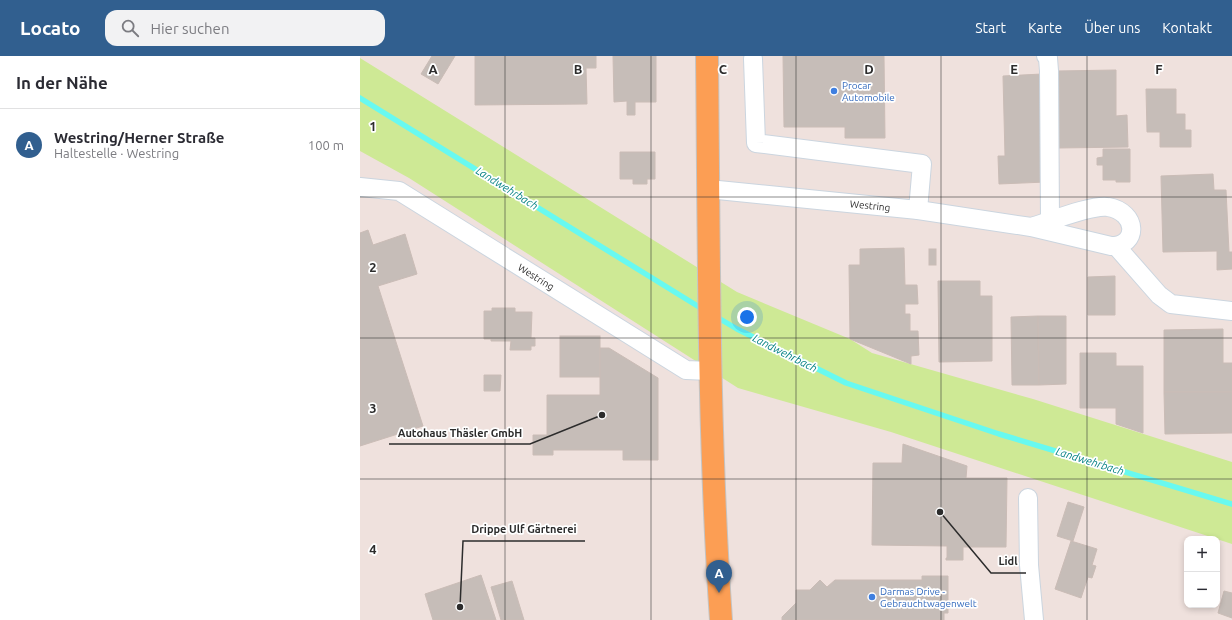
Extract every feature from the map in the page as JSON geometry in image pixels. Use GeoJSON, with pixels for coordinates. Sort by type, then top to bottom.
{"type":"FeatureCollection","features":[{"type":"Feature","properties":{"kind":"main road"},"geometry":{"type":"LineString","coordinates":[[708,56],[710,363],[715,541],[721,620]]}},
{"type":"Feature","properties":{"kind":"street"},"geometry":{"type":"LineString","coordinates":[[1046,56],[1048,58],[1049,71],[1050,221]]}},
{"type":"Feature","properties":{"kind":"street"},"geometry":{"type":"LineString","coordinates":[[754,59],[756,143],[922,164],[918,210]]}},
{"type":"Feature","properties":{"kind":"street","name":"Westring"},"geometry":{"type":"LineString","coordinates":[[360,187],[399,191],[686,370],[710,363]]}},
{"type":"Feature","properties":{"kind":"street","name":"Westring"},"geometry":{"type":"LineString","coordinates":[[708,189],[918,210],[1031,227],[1116,246],[1125,242],[1130,235],[1132,226],[1128,217],[1119,211],[1108,207],[1096,207],[1031,227]]}},
{"type":"Feature","properties":{"kind":"street"},"geometry":{"type":"LineString","coordinates":[[1116,246],[1159,295],[1171,304],[1232,311]]}},
{"type":"Feature","properties":{"kind":"street"},"geometry":{"type":"LineString","coordinates":[[1028,498],[1029,565],[1034,620]]}},
{"type":"Feature","properties":{"kind":"green space"},"geometry":{"type":"Polygon","coordinates":[[[360,58],[737,292],[850,339],[872,353],[1033,399],[1232,462],[1232,544],[1220,540],[1220,536],[1208,536],[891,432],[738,388],[409,178],[360,151],[360,58]]]}},
{"type":"Feature","properties":{"kind":"building"},"geometry":{"type":"Polygon","coordinates":[[[432,56],[455,56],[438,84],[421,74],[432,56]]]}},
{"type":"Feature","properties":{"kind":"building"},"geometry":{"type":"Polygon","coordinates":[[[475,56],[596,56],[596,68],[586,68],[587,104],[475,105],[475,56]]]}},
{"type":"Feature","properties":{"kind":"building"},"geometry":{"type":"Polygon","coordinates":[[[613,56],[656,56],[656,102],[635,102],[635,115],[627,115],[627,101],[614,102],[613,56]]]}},
{"type":"Feature","properties":{"kind":"building","name":"Procar Automobile"},"geometry":{"type":"Polygon","coordinates":[[[783,56],[884,56],[885,138],[845,138],[845,127],[784,127],[783,56]]]}},
{"type":"Feature","properties":{"kind":"building"},"geometry":{"type":"Polygon","coordinates":[[[1116,70],[1116,116],[1127,115],[1128,147],[1058,148],[1057,71],[1116,70]]]}},
{"type":"Feature","properties":{"kind":"building"},"geometry":{"type":"Polygon","coordinates":[[[1042,74],[1046,182],[999,184],[998,156],[1005,156],[1003,76],[1042,74]]]}},
{"type":"Feature","properties":{"kind":"building"},"geometry":{"type":"Polygon","coordinates":[[[1146,89],[1176,89],[1176,114],[1185,114],[1185,130],[1191,130],[1191,147],[1160,147],[1160,132],[1147,132],[1146,89]]]}},
{"type":"Feature","properties":{"kind":"building"},"geometry":{"type":"Polygon","coordinates":[[[1103,149],[1130,149],[1130,182],[1103,180],[1103,165],[1097,165],[1097,158],[1103,157],[1103,149]]]}},
{"type":"Feature","properties":{"kind":"building"},"geometry":{"type":"Polygon","coordinates":[[[620,152],[655,152],[655,179],[647,179],[647,184],[633,184],[633,179],[620,179],[620,152]]]}},
{"type":"Feature","properties":{"kind":"building"},"geometry":{"type":"Polygon","coordinates":[[[1213,174],[1214,190],[1226,190],[1229,252],[1232,252],[1232,269],[1217,270],[1217,251],[1163,252],[1161,176],[1213,174]]]}},
{"type":"Feature","properties":{"kind":"building"},"geometry":{"type":"Polygon","coordinates":[[[368,230],[373,245],[405,234],[417,274],[378,286],[423,426],[360,446],[360,233],[368,230]]]}},
{"type":"Feature","properties":{"kind":"building"},"geometry":{"type":"Polygon","coordinates":[[[904,248],[905,285],[917,285],[918,304],[905,304],[905,314],[910,314],[910,331],[918,331],[919,355],[911,356],[911,364],[850,339],[849,265],[860,265],[860,249],[904,248]]]}},
{"type":"Feature","properties":{"kind":"building"},"geometry":{"type":"Polygon","coordinates":[[[929,249],[936,249],[936,265],[929,265],[929,249]]]}},
{"type":"Feature","properties":{"kind":"building"},"geometry":{"type":"Polygon","coordinates":[[[1115,276],[1115,315],[1088,315],[1088,277],[1115,276]]]}},
{"type":"Feature","properties":{"kind":"building"},"geometry":{"type":"Polygon","coordinates":[[[938,281],[980,281],[980,296],[992,296],[992,361],[939,362],[938,281]]]}},
{"type":"Feature","properties":{"kind":"building"},"geometry":{"type":"Polygon","coordinates":[[[492,308],[515,308],[515,312],[532,312],[531,338],[535,338],[535,346],[531,346],[531,350],[510,350],[511,341],[491,341],[491,339],[484,339],[484,311],[492,311],[492,308]]]}},
{"type":"Feature","properties":{"kind":"building"},"geometry":{"type":"Polygon","coordinates":[[[1038,316],[1039,385],[1012,385],[1011,317],[1038,316]]]}},
{"type":"Feature","properties":{"kind":"building"},"geometry":{"type":"Polygon","coordinates":[[[1038,316],[1066,316],[1066,384],[1039,385],[1038,316]]]}},
{"type":"Feature","properties":{"kind":"building"},"geometry":{"type":"Polygon","coordinates":[[[1223,329],[1223,363],[1232,363],[1232,392],[1164,392],[1164,330],[1223,329]]]}},
{"type":"Feature","properties":{"kind":"building"},"geometry":{"type":"Polygon","coordinates":[[[560,336],[600,336],[600,377],[560,377],[560,336]]]}},
{"type":"Feature","properties":{"kind":"building"},"geometry":{"type":"Polygon","coordinates":[[[600,348],[609,348],[658,378],[658,460],[623,460],[623,450],[553,450],[553,455],[533,455],[533,435],[547,435],[547,395],[600,395],[600,348]]]}},
{"type":"Feature","properties":{"kind":"building"},"geometry":{"type":"Polygon","coordinates":[[[1080,353],[1116,353],[1116,366],[1143,366],[1143,433],[1116,424],[1116,408],[1080,408],[1080,353]]]}},
{"type":"Feature","properties":{"kind":"building"},"geometry":{"type":"Polygon","coordinates":[[[484,375],[501,375],[500,391],[484,391],[484,375]]]}},
{"type":"Feature","properties":{"kind":"building"},"geometry":{"type":"Polygon","coordinates":[[[1164,392],[1232,392],[1232,433],[1165,434],[1164,392]]]}},
{"type":"Feature","properties":{"kind":"building"},"geometry":{"type":"Polygon","coordinates":[[[903,444],[967,466],[966,478],[1007,478],[1006,547],[963,547],[963,560],[946,560],[947,546],[872,545],[873,463],[902,463],[903,444]]]}},
{"type":"Feature","properties":{"kind":"building"},"geometry":{"type":"Polygon","coordinates":[[[1068,502],[1084,507],[1073,541],[1057,536],[1068,502]]]}},
{"type":"Feature","properties":{"kind":"building"},"geometry":{"type":"Polygon","coordinates":[[[1071,541],[1097,549],[1092,565],[1096,566],[1092,578],[1088,577],[1081,598],[1055,589],[1071,541]]]}},
{"type":"Feature","properties":{"kind":"building"},"geometry":{"type":"Polygon","coordinates":[[[481,575],[496,620],[433,620],[425,594],[481,575]]]}},
{"type":"Feature","properties":{"kind":"building","name":"Darmas Drive - Gebrauchtwagenwelt"},"geometry":{"type":"Polygon","coordinates":[[[922,576],[948,576],[948,613],[944,613],[944,620],[782,620],[782,617],[796,603],[796,590],[810,590],[820,580],[827,587],[835,580],[922,580],[922,576]]]}},
{"type":"Feature","properties":{"kind":"building"},"geometry":{"type":"Polygon","coordinates":[[[512,581],[524,620],[501,620],[491,587],[512,581]]]}},
{"type":"Feature","properties":{"kind":"building"},"geometry":{"type":"Polygon","coordinates":[[[1224,591],[1232,593],[1232,618],[1218,613],[1224,591]]]}},
{"type":"Feature","properties":{"kind":"waterway","name":"Landwehrbach"},"geometry":{"type":"LineString","coordinates":[[360,98],[704,310]]}},
{"type":"Feature","properties":{"kind":"waterway","name":"Landwehrbach"},"geometry":{"type":"LineString","coordinates":[[715,316],[737,329],[846,383],[999,434],[1232,504]]}},
{"type":"Feature","properties":{"kind":"place","name":"Procar Automobile"},"geometry":{"type":"Point","coordinates":[834,91]}},
{"type":"Feature","properties":{"kind":"place","name":"Autohaus Thäsler GmbH"},"geometry":{"type":"Point","coordinates":[602,415]}},
{"type":"Feature","properties":{"kind":"place","name":"Lidl"},"geometry":{"type":"Point","coordinates":[940,512]}},
{"type":"Feature","properties":{"kind":"place","name":"Westring/Herner Straße"},"geometry":{"type":"Point","coordinates":[719,593]}},
{"type":"Feature","properties":{"kind":"place","name":"Darmas Drive - Gebrauchtwagenwelt"},"geometry":{"type":"Point","coordinates":[872,597]}},
{"type":"Feature","properties":{"kind":"place","name":"Drippe Ulf Gärtnerei"},"geometry":{"type":"Point","coordinates":[460,607]}}]}
